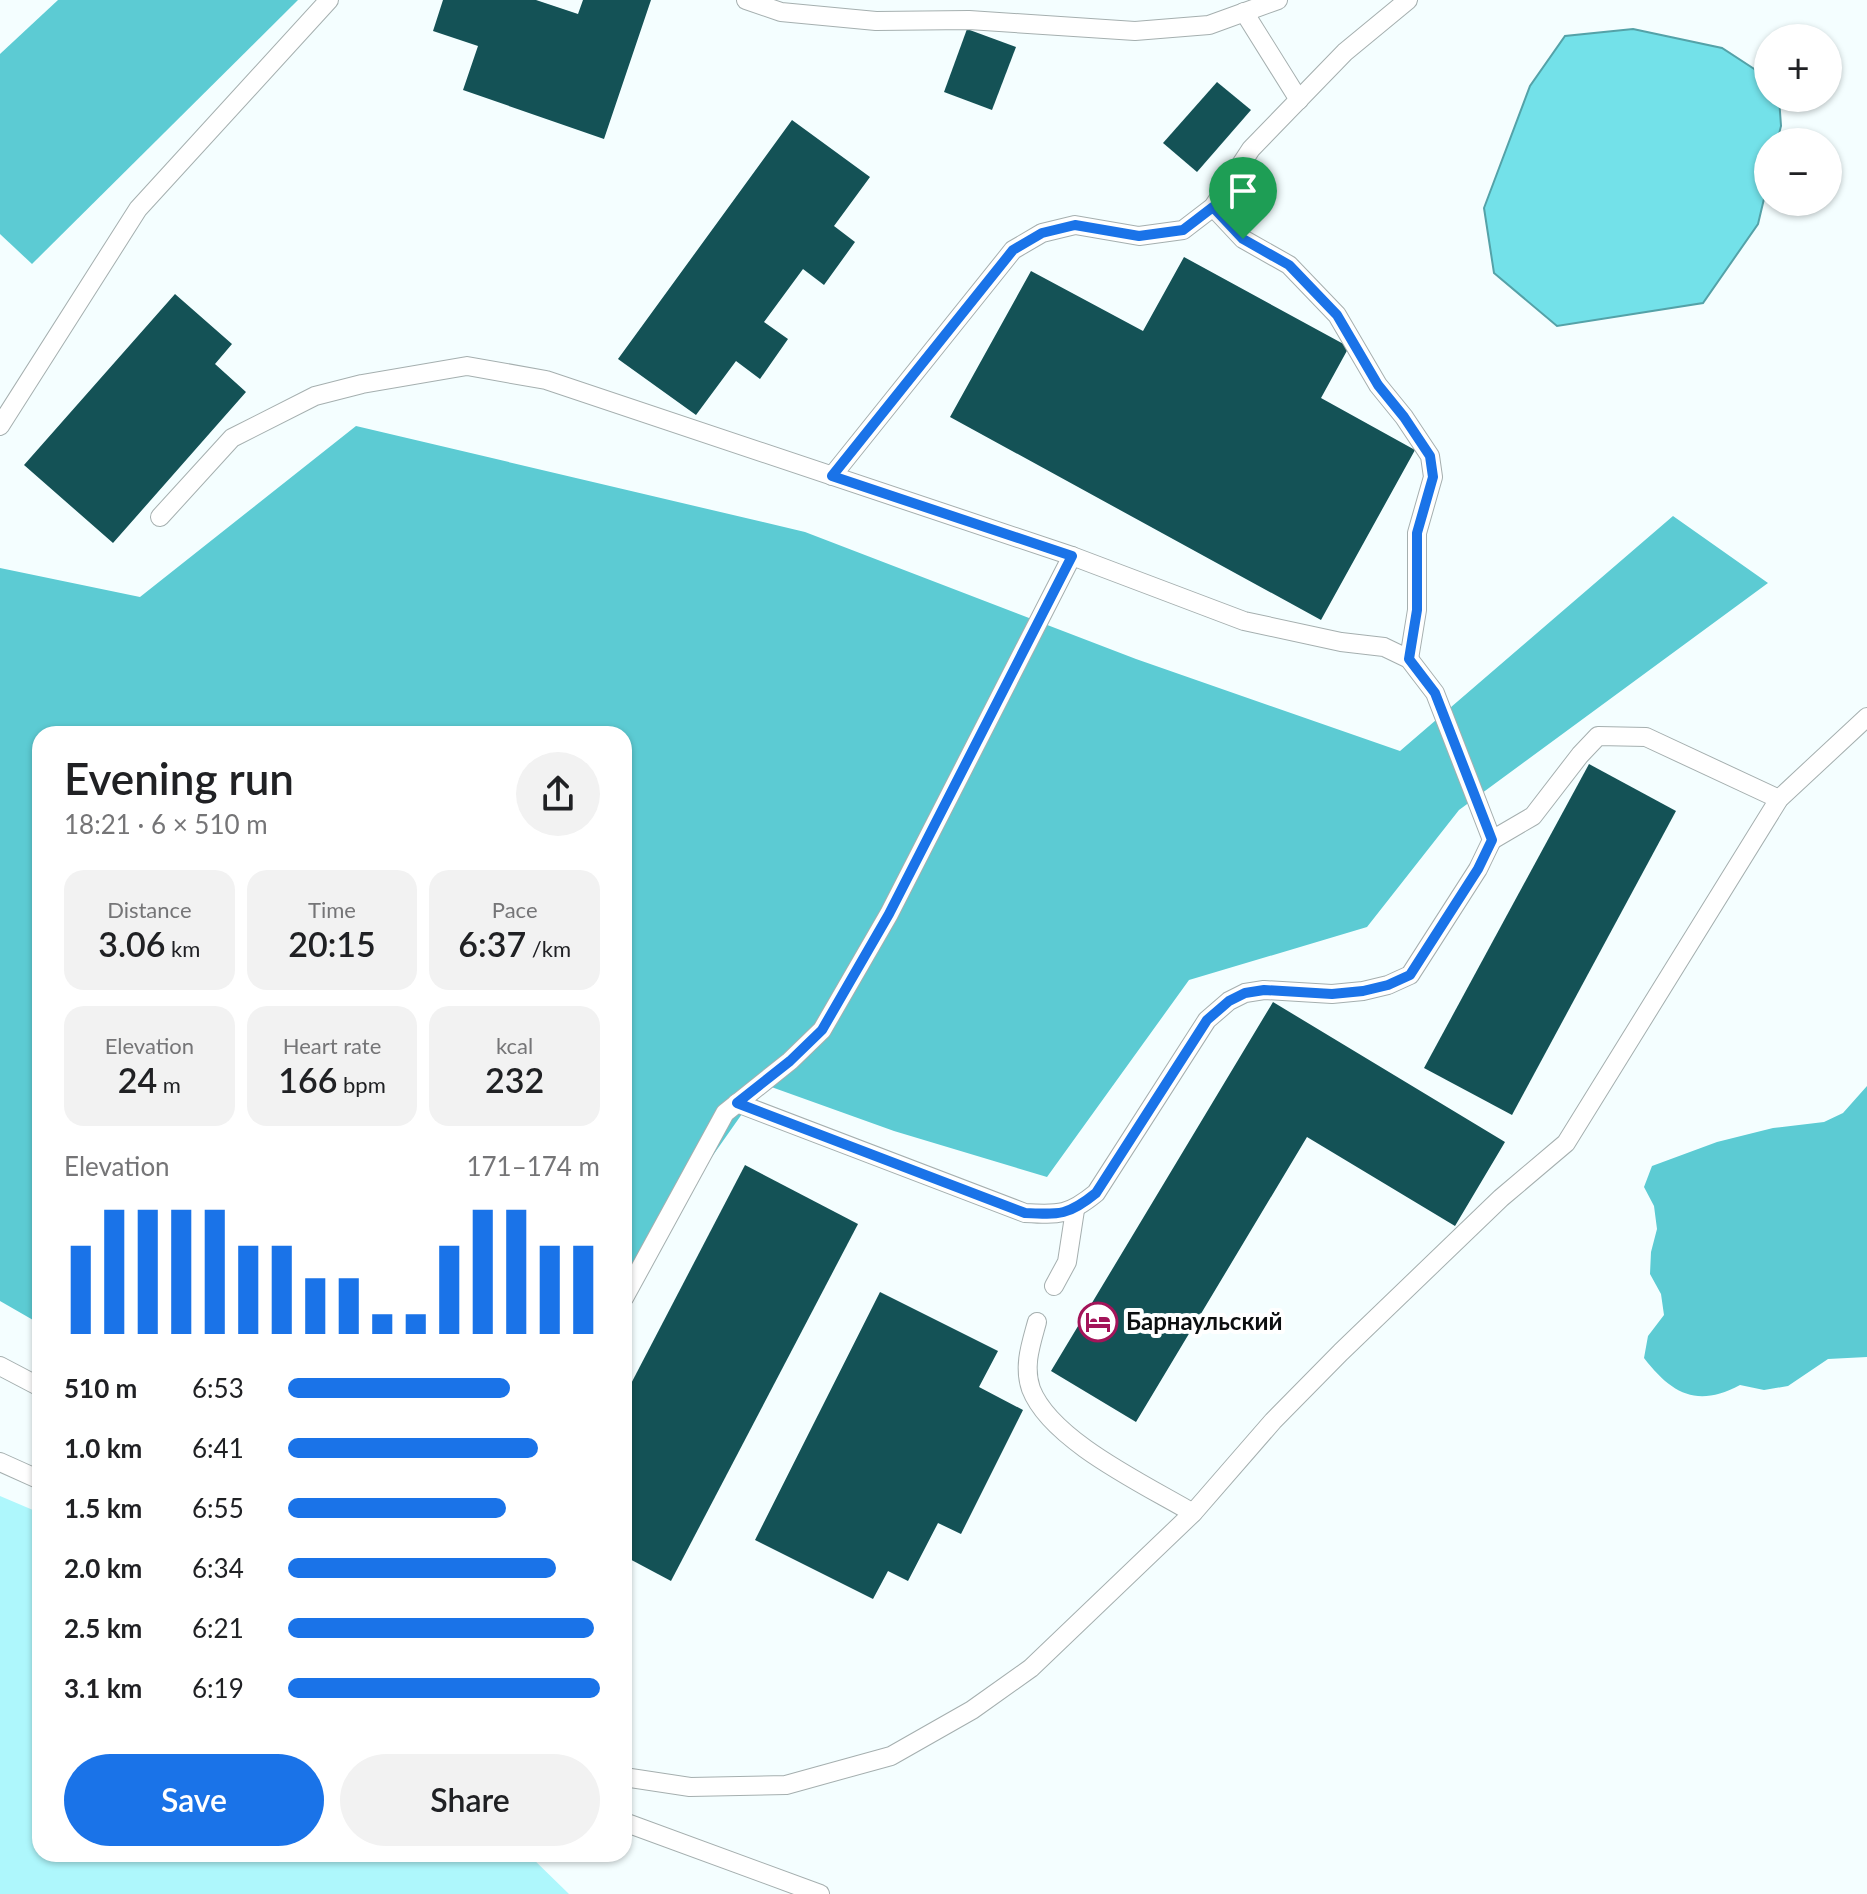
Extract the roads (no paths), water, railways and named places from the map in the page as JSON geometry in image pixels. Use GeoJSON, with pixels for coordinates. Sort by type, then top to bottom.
{"type":"FeatureCollection","features":[{"type":"Feature","properties":{"kind":"lane"},"geometry":{"type":"LineString","coordinates":[[0,426],[138,209],[329,0]]}},
{"type":"Feature","properties":{"kind":"lane"},"geometry":{"type":"LineString","coordinates":[[746,0],[781,12],[876,21],[969,20],[1135,31],[1209,25],[1278,0]]}},
{"type":"Feature","properties":{"kind":"lane"},"geometry":{"type":"LineString","coordinates":[[832,476],[1013,250],[1042,233],[1075,225],[1139,236],[1183,230],[1213,207],[1251,149],[1345,52],[1408,0]]}},
{"type":"Feature","properties":{"kind":"lane"},"geometry":{"type":"LineString","coordinates":[[1244,12],[1299,100]]}},
{"type":"Feature","properties":{"kind":"lane"},"geometry":{"type":"LineString","coordinates":[[1213,207],[1243,239],[1289,265],[1337,315],[1378,385],[1430,456],[1433,477],[1417,533],[1417,610],[1409,659]]}},
{"type":"Feature","properties":{"kind":"lane"},"geometry":{"type":"LineString","coordinates":[[160,517],[232,438],[315,396],[362,384],[467,366],[546,380],[1072,556],[1244,621],[1341,642],[1384,647],[1409,659],[1435,693],[1492,840]]}},
{"type":"Feature","properties":{"kind":"lane"},"geometry":{"type":"LineString","coordinates":[[632,1283],[725,1113],[790,1061],[822,1030],[896,900],[1072,556]]}},
{"type":"Feature","properties":{"kind":"lane"},"geometry":{"type":"LineString","coordinates":[[632,1778],[690,1787],[786,1785],[891,1756],[972,1710],[1031,1668],[1193,1513],[1273,1421],[1341,1352],[1501,1198],[1566,1143],[1779,799],[1867,717]]}},
{"type":"Feature","properties":{"kind":"lane"},"geometry":{"type":"LineString","coordinates":[[737,1103],[1025,1213],[1075,1210],[1096,1193],[1207,1020],[1229,1001],[1245,993],[1264,990],[1332,994],[1363,991],[1410,975],[1478,869],[1492,840],[1533,816],[1598,736],[1646,737],[1779,799]]}},
{"type":"Feature","properties":{"kind":"lane"},"geometry":{"type":"LineString","coordinates":[[1054,1286],[1067,1262],[1075,1210]]}},
{"type":"Feature","properties":{"kind":"lane"},"geometry":{"type":"LineString","coordinates":[[1037,1322],[1027,1360],[1031,1390],[1049,1415],[1077,1445],[1193,1513]]}},
{"type":"Feature","properties":{"kind":"lane"},"geometry":{"type":"LineString","coordinates":[[0,1366],[32,1383]]}},
{"type":"Feature","properties":{"kind":"lane"},"geometry":{"type":"LineString","coordinates":[[0,1462],[32,1476]]}},
{"type":"Feature","properties":{"kind":"lane"},"geometry":{"type":"LineString","coordinates":[[632,1825],[820,1894]]}},
{"type":"Feature","properties":{"kind":"place","name":"Барнаульский"},"geometry":{"type":"Point","coordinates":[1098,1322]}}]}
